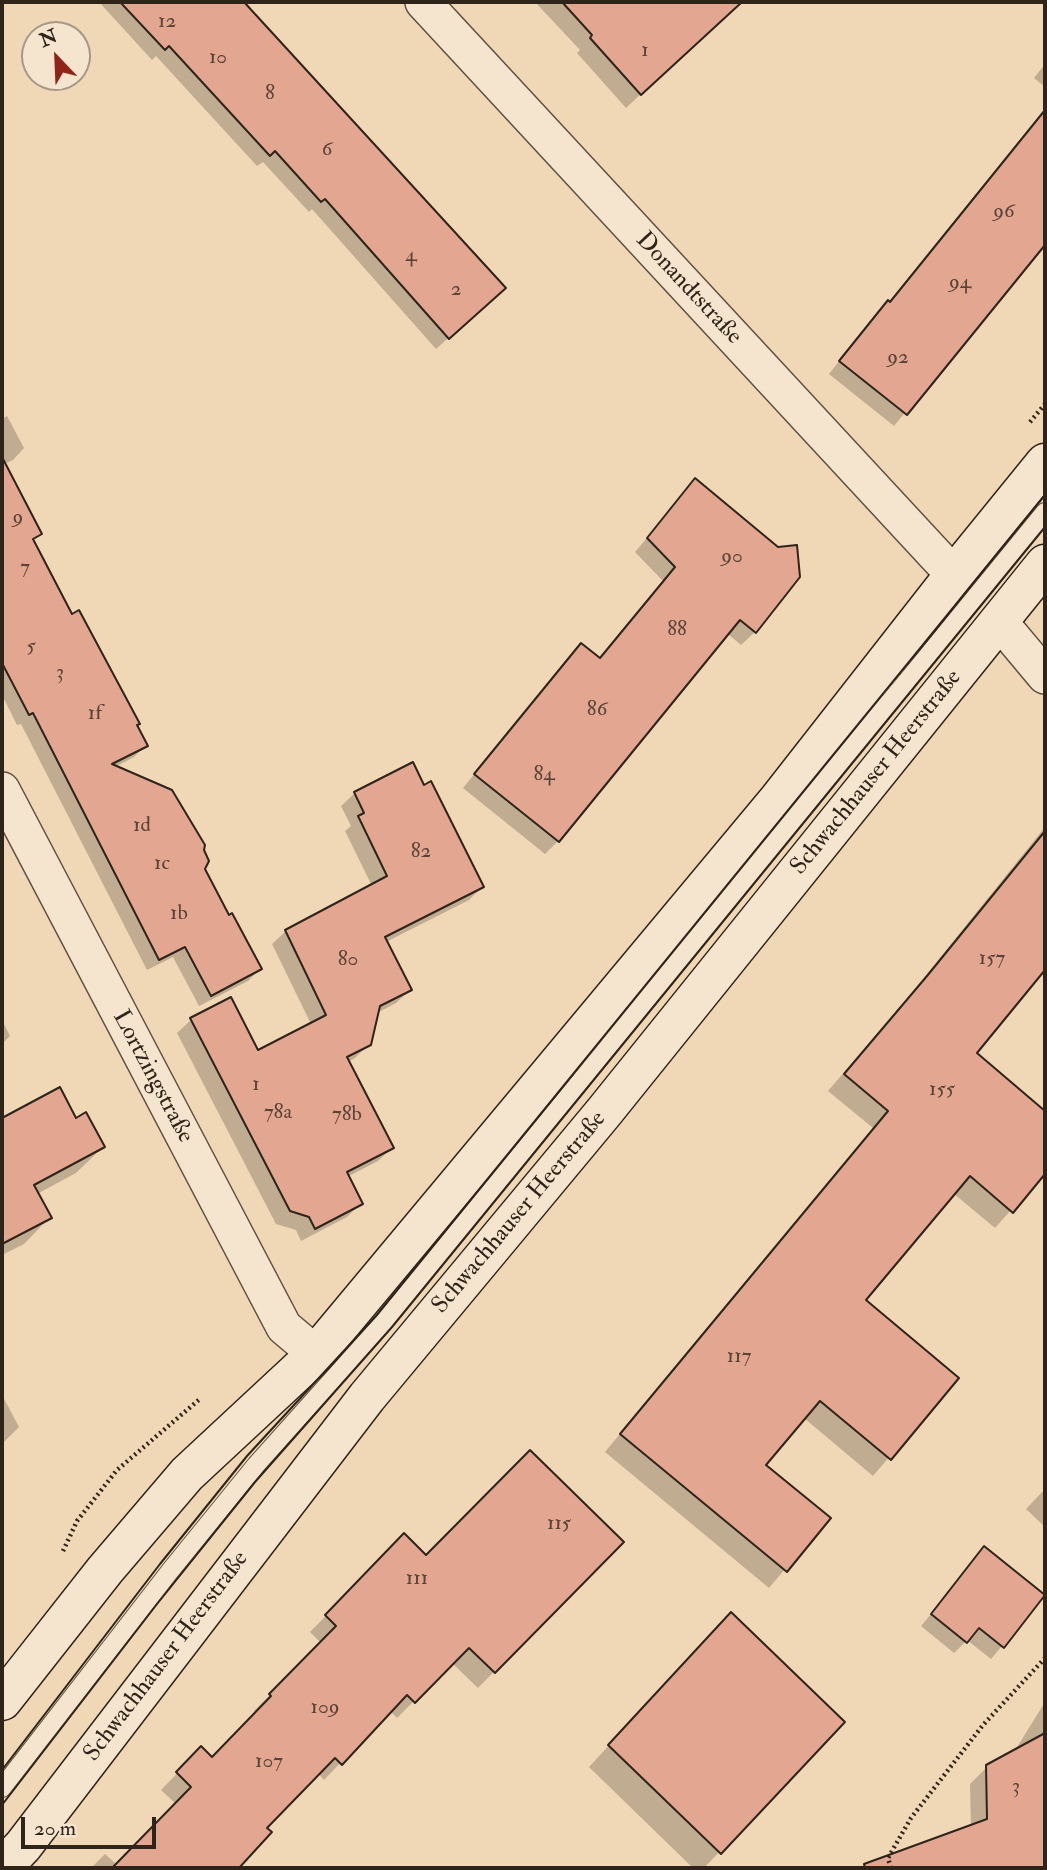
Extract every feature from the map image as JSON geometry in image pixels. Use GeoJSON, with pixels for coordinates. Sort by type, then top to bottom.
{"type":"FeatureCollection","features":[{"type":"Feature","properties":{"kind":"main road"},"geometry":{"type":"LineString","coordinates":[[2,1701],[106,1570],[187,1474],[316,1354],[778,800],[1045,463]]}},
{"type":"Feature","properties":{"kind":"main road","name":"Schwachhauser Heerstraße"},"geometry":{"type":"LineString","coordinates":[[2,1868],[23,1846],[367,1397],[604,1112],[1045,564]]}},
{"type":"Feature","properties":{"kind":"street","name":"Donandtstraße"},"geometry":{"type":"LineString","coordinates":[[423,2],[954,575]]}},
{"type":"Feature","properties":{"kind":"street"},"geometry":{"type":"LineString","coordinates":[[999,621],[1045,676]]}},
{"type":"Feature","properties":{"kind":"street","name":"Lortzingstraße"},"geometry":{"type":"LineString","coordinates":[[2,790],[284,1327],[316,1354]]}},
{"type":"Feature","properties":{"kind":"lane"},"geometry":{"type":"LineString","coordinates":[[2,1788],[230,1496],[383,1323],[1045,512]]}},
{"type":"Feature","properties":{"kind":"path"},"geometry":{"type":"LineString","coordinates":[[891,1868],[888,1858],[911,1818],[984,1725],[1045,1658]]}},
{"type":"Feature","properties":{"kind":"building"},"geometry":{"type":"Polygon","coordinates":[[[120,2],[244,2],[506,288],[449,339],[325,199],[321,202],[275,151],[270,156],[169,46],[165,50],[120,2]]]}},
{"type":"Feature","properties":{"kind":"building"},"geometry":{"type":"Polygon","coordinates":[[[562,2],[742,2],[641,95],[562,2]]]}},
{"type":"Feature","properties":{"kind":"building"},"geometry":{"type":"Polygon","coordinates":[[[1045,110],[1045,245],[907,415],[839,361],[1045,110]]]}},
{"type":"Feature","properties":{"kind":"building"},"geometry":{"type":"Polygon","coordinates":[[[2,457],[42,534],[33,539],[72,614],[79,610],[140,724],[137,725],[148,746],[112,764],[172,790],[205,845],[204,850],[209,861],[205,869],[262,969],[211,996],[185,947],[159,960],[33,713],[29,715],[2,663],[2,457]]]}},
{"type":"Feature","properties":{"kind":"building"},"geometry":{"type":"Polygon","coordinates":[[[695,478],[778,547],[797,545],[800,577],[756,633],[740,620],[559,842],[474,774],[581,643],[600,658],[675,567],[647,538],[695,478]]]}},
{"type":"Feature","properties":{"kind":"building"},"geometry":{"type":"Polygon","coordinates":[[[413,762],[424,785],[431,781],[484,887],[385,937],[412,990],[380,1006],[371,1045],[347,1057],[394,1148],[347,1172],[363,1204],[315,1229],[309,1217],[290,1211],[190,1018],[231,997],[258,1050],[326,1015],[285,930],[387,876],[358,816],[364,813],[354,792],[413,762]]]}},
{"type":"Feature","properties":{"kind":"building"},"geometry":{"type":"Polygon","coordinates":[[[1045,831],[1045,970],[977,1053],[1045,1111],[1045,1174],[1013,1213],[970,1176],[866,1300],[959,1378],[891,1460],[820,1401],[766,1465],[831,1518],[787,1572],[620,1434],[888,1111],[844,1074],[1045,831]]]}},
{"type":"Feature","properties":{"kind":"building"},"geometry":{"type":"Polygon","coordinates":[[[60,1087],[76,1118],[86,1112],[105,1147],[34,1185],[52,1218],[2,1244],[2,1118],[60,1087]]]}},
{"type":"Feature","properties":{"kind":"building"},"geometry":{"type":"Polygon","coordinates":[[[530,1450],[624,1542],[495,1673],[469,1648],[415,1703],[407,1695],[342,1765],[335,1758],[267,1828],[272,1832],[239,1868],[112,1868],[191,1787],[176,1772],[201,1746],[212,1757],[271,1696],[269,1694],[336,1626],[325,1615],[404,1533],[426,1555],[530,1450]]]}},
{"type":"Feature","properties":{"kind":"building"},"geometry":{"type":"Polygon","coordinates":[[[984,1546],[1045,1595],[1004,1648],[979,1628],[967,1643],[931,1614],[984,1546]]]}},
{"type":"Feature","properties":{"kind":"building"},"geometry":{"type":"Polygon","coordinates":[[[731,1612],[845,1722],[721,1854],[608,1745],[731,1612]]]}},
{"type":"Feature","properties":{"kind":"building"},"geometry":{"type":"Polygon","coordinates":[[[1045,1733],[1045,1868],[865,1868],[864,1864],[987,1819],[986,1765],[1045,1733]]]}},
{"type":"Feature","properties":{"kind":"tram line"},"geometry":{"type":"LineString","coordinates":[[2,1770],[160,1564],[247,1456],[376,1316],[1045,495]]}},
{"type":"Feature","properties":{"kind":"tram line"},"geometry":{"type":"LineString","coordinates":[[2,1805],[255,1482],[392,1327],[1045,527]]}}]}
